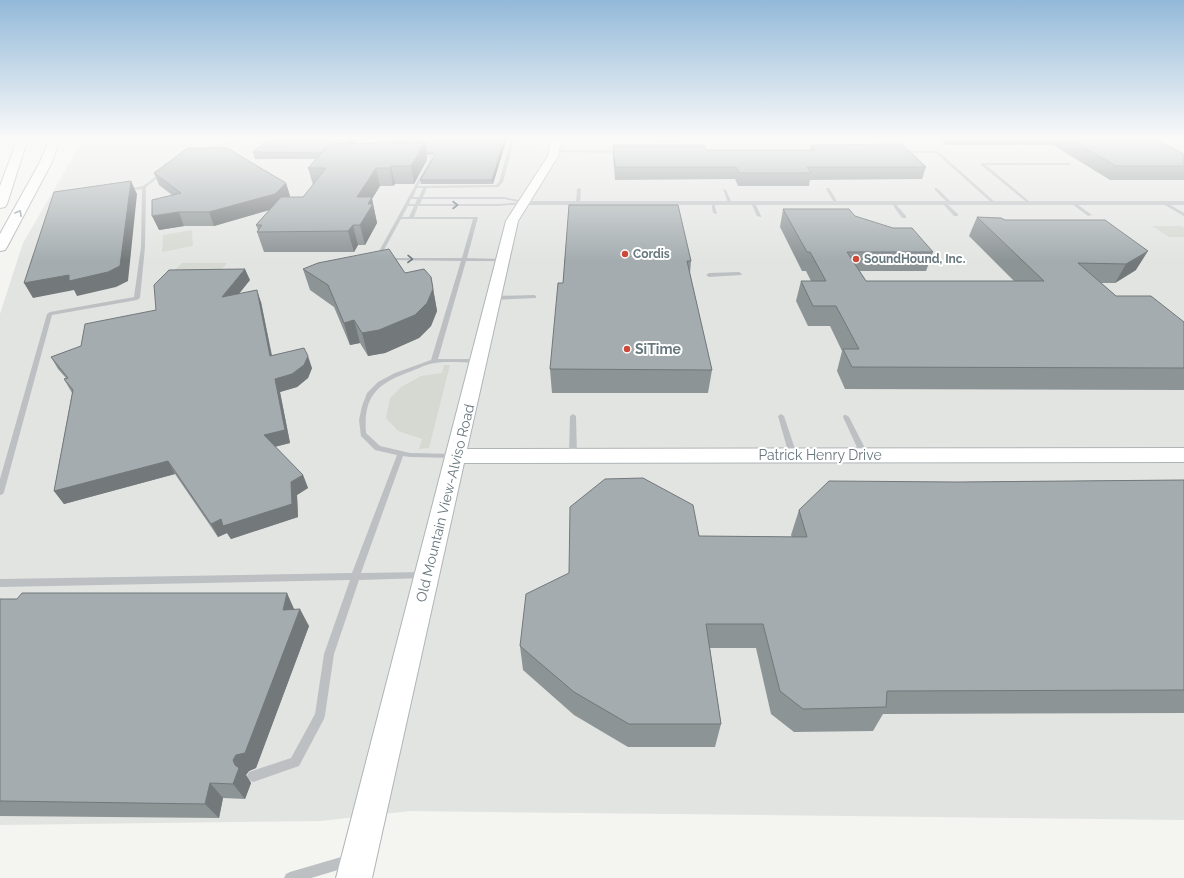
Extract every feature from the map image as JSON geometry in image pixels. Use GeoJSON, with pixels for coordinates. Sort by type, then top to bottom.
{"type":"FeatureCollection","features":[{"type":"Feature","properties":{"kind":"highway"},"geometry":{"type":"LineString","coordinates":[[0,204],[9,179]]}},
{"type":"Feature","properties":{"kind":"highway"},"geometry":{"type":"LineString","coordinates":[[0,247],[37,179]]}},
{"type":"Feature","properties":{"kind":"street","name":"Old Mountain View-Alviso Road"},"geometry":{"type":"LineString","coordinates":[[356,868],[512,221],[538,179]]}},
{"type":"Feature","properties":{"kind":"street"},"geometry":{"type":"LineString","coordinates":[[523,203],[578,203],[599,205],[712,203],[1184,203]]}},
{"type":"Feature","properties":{"kind":"street","name":"Patrick Henry Drive"},"geometry":{"type":"LineString","coordinates":[[456,456],[1184,455]]}},
{"type":"Feature","properties":{"kind":"lane"},"geometry":{"type":"LineString","coordinates":[[121,190],[144,187],[154,179]]}},
{"type":"Feature","properties":{"kind":"lane"},"geometry":{"type":"LineString","coordinates":[[420,179],[377,259],[502,260]]}},
{"type":"Feature","properties":{"kind":"lane"},"geometry":{"type":"LineString","coordinates":[[416,187],[491,187],[500,184],[501,179]]}},
{"type":"Feature","properties":{"kind":"lane"},"geometry":{"type":"LineString","coordinates":[[967,179],[994,203]]}},
{"type":"Feature","properties":{"kind":"lane"},"geometry":{"type":"LineString","coordinates":[[1000,179],[1029,203]]}},
{"type":"Feature","properties":{"kind":"lane"},"geometry":{"type":"LineString","coordinates":[[0,492],[50,314],[137,298],[143,247],[144,187]]}},
{"type":"Feature","properties":{"kind":"lane"},"geometry":{"type":"LineString","coordinates":[[410,218],[425,187]]}},
{"type":"Feature","properties":{"kind":"lane"},"geometry":{"type":"LineString","coordinates":[[578,203],[579,189]]}},
{"type":"Feature","properties":{"kind":"lane"},"geometry":{"type":"LineString","coordinates":[[828,189],[836,203]]}},
{"type":"Feature","properties":{"kind":"lane"},"geometry":{"type":"LineString","coordinates":[[936,189],[956,215]]}},
{"type":"Feature","properties":{"kind":"lane"},"geometry":{"type":"LineString","coordinates":[[724,190],[730,203]]}},
{"type":"Feature","properties":{"kind":"lane"},"geometry":{"type":"LineString","coordinates":[[410,198],[504,198],[523,203]]}},
{"type":"Feature","properties":{"kind":"lane"},"geometry":{"type":"LineString","coordinates":[[406,205],[499,205],[523,203]]}},
{"type":"Feature","properties":{"kind":"lane"},"geometry":{"type":"LineString","coordinates":[[712,203],[715,213]]}},
{"type":"Feature","properties":{"kind":"lane"},"geometry":{"type":"LineString","coordinates":[[753,203],[759,216]]}},
{"type":"Feature","properties":{"kind":"lane"},"geometry":{"type":"LineString","coordinates":[[893,203],[904,217]]}},
{"type":"Feature","properties":{"kind":"lane"},"geometry":{"type":"LineString","coordinates":[[1073,203],[1090,215]]}},
{"type":"Feature","properties":{"kind":"lane"},"geometry":{"type":"LineString","coordinates":[[1164,203],[1184,215]]}},
{"type":"Feature","properties":{"kind":"lane"},"geometry":{"type":"LineString","coordinates":[[399,218],[476,218],[434,361]]}},
{"type":"Feature","properties":{"kind":"lane"},"geometry":{"type":"LineString","coordinates":[[709,275],[739,274]]}},
{"type":"Feature","properties":{"kind":"lane"},"geometry":{"type":"LineString","coordinates":[[493,298],[534,297]]}},
{"type":"Feature","properties":{"kind":"lane"},"geometry":{"type":"LineString","coordinates":[[456,456],[410,455],[378,448],[364,434],[362,420],[365,406],[370,393],[380,383],[397,374],[434,361],[478,361]]}},
{"type":"Feature","properties":{"kind":"lane"},"geometry":{"type":"LineString","coordinates":[[573,416],[573,455]]}},
{"type":"Feature","properties":{"kind":"lane"},"geometry":{"type":"LineString","coordinates":[[781,416],[793,455]]}},
{"type":"Feature","properties":{"kind":"lane"},"geometry":{"type":"LineString","coordinates":[[846,417],[865,456]]}},
{"type":"Feature","properties":{"kind":"lane"},"geometry":{"type":"LineString","coordinates":[[253,776],[295,762],[320,715],[330,654],[356,575],[400,453]]}},
{"type":"Feature","properties":{"kind":"lane"},"geometry":{"type":"LineString","coordinates":[[0,582],[428,574]]}},
{"type":"Feature","properties":{"kind":"lane"},"geometry":{"type":"LineString","coordinates":[[290,878],[356,868]]}},
{"type":"Feature","properties":{"kind":"shaded area"},"geometry":{"type":"Polygon","coordinates":[[[60,179],[1184,179],[1184,820],[410,811],[320,821],[0,825],[0,314],[23,243],[60,179]]]}},
{"type":"Feature","properties":{"kind":"shaded area"},"geometry":{"type":"Polygon","coordinates":[[[1152,226],[1182,226],[1184,228],[1184,237],[1169,237],[1152,226]]]}},
{"type":"Feature","properties":{"kind":"shaded area"},"geometry":{"type":"Polygon","coordinates":[[[192,230],[193,246],[162,252],[163,235],[192,230]]]}},
{"type":"Feature","properties":{"kind":"shaded area"},"geometry":{"type":"Polygon","coordinates":[[[182,263],[227,263],[215,276],[168,276],[182,263]]]}},
{"type":"Feature","properties":{"kind":"shaded area"},"geometry":{"type":"Polygon","coordinates":[[[444,365],[450,365],[429,448],[419,449],[422,439],[398,431],[386,418],[390,398],[401,387],[421,376],[442,373],[444,365]]]}},
{"type":"Feature","properties":{"kind":"building"},"geometry":{"type":"Polygon","coordinates":[[[162,179],[279,179],[286,183],[275,194],[209,212],[179,212],[152,216],[152,200],[181,193],[162,179]]]}},
{"type":"Feature","properties":{"kind":"building"},"geometry":{"type":"Polygon","coordinates":[[[317,179],[369,179],[357,197],[372,197],[368,204],[373,204],[360,225],[353,225],[348,231],[257,232],[262,225],[256,225],[281,197],[303,197],[317,179]]]}},
{"type":"Feature","properties":{"kind":"building"},"geometry":{"type":"Polygon","coordinates":[[[421,179],[492,179],[492,180],[421,179]]]}},
{"type":"Feature","properties":{"kind":"building"},"geometry":{"type":"Polygon","coordinates":[[[131,181],[120,266],[108,272],[69,281],[69,275],[24,283],[54,192],[131,181]]]}},
{"type":"Feature","properties":{"kind":"building"},"geometry":{"type":"Polygon","coordinates":[[[569,205],[678,205],[691,261],[687,261],[712,370],[550,369],[558,283],[563,283],[569,205]]]}},
{"type":"Feature","properties":{"kind":"building"},"geometry":{"type":"Polygon","coordinates":[[[783,209],[849,209],[855,216],[893,228],[912,228],[933,252],[847,252],[866,281],[1044,281],[977,217],[1001,218],[1005,220],[1105,220],[1148,251],[1126,264],[1078,263],[1116,296],[1151,296],[1184,322],[1184,368],[852,367],[843,349],[859,349],[836,306],[813,306],[801,281],[826,281],[810,252],[807,252],[783,209]]]}},
{"type":"Feature","properties":{"kind":"building"},"geometry":{"type":"Polygon","coordinates":[[[389,249],[405,273],[424,269],[431,277],[433,289],[427,303],[415,315],[379,330],[362,333],[354,320],[344,323],[328,285],[303,269],[318,263],[389,249]]]}},
{"type":"Feature","properties":{"kind":"building"},"geometry":{"type":"Polygon","coordinates":[[[245,269],[222,297],[257,290],[270,356],[304,348],[308,356],[304,365],[292,374],[275,379],[285,430],[264,435],[303,475],[291,482],[292,504],[223,526],[221,519],[211,524],[168,461],[54,491],[73,390],[64,379],[68,378],[51,357],[81,346],[85,324],[156,310],[154,285],[169,270],[245,269]]]}},
{"type":"Feature","properties":{"kind":"building"},"geometry":{"type":"Polygon","coordinates":[[[643,478],[693,505],[699,536],[807,537],[799,510],[829,481],[958,482],[1184,480],[1184,690],[887,691],[886,707],[803,709],[780,691],[763,624],[706,624],[721,724],[629,724],[574,692],[520,646],[526,594],[569,573],[570,507],[605,479],[643,478]]]}},
{"type":"Feature","properties":{"kind":"building"},"geometry":{"type":"Polygon","coordinates":[[[22,593],[287,593],[283,610],[300,609],[245,753],[236,755],[233,760],[235,765],[239,768],[233,784],[210,783],[205,804],[0,801],[0,599],[17,599],[22,593]]]}},
{"type":"Feature","properties":{"kind":"place","name":"Cordis"},"geometry":{"type":"Point","coordinates":[625,254]}},
{"type":"Feature","properties":{"kind":"place","name":"SoundHound, Inc."},"geometry":{"type":"Point","coordinates":[856,259]}},
{"type":"Feature","properties":{"kind":"place","name":"SiTime"},"geometry":{"type":"Point","coordinates":[627,349]}}]}
